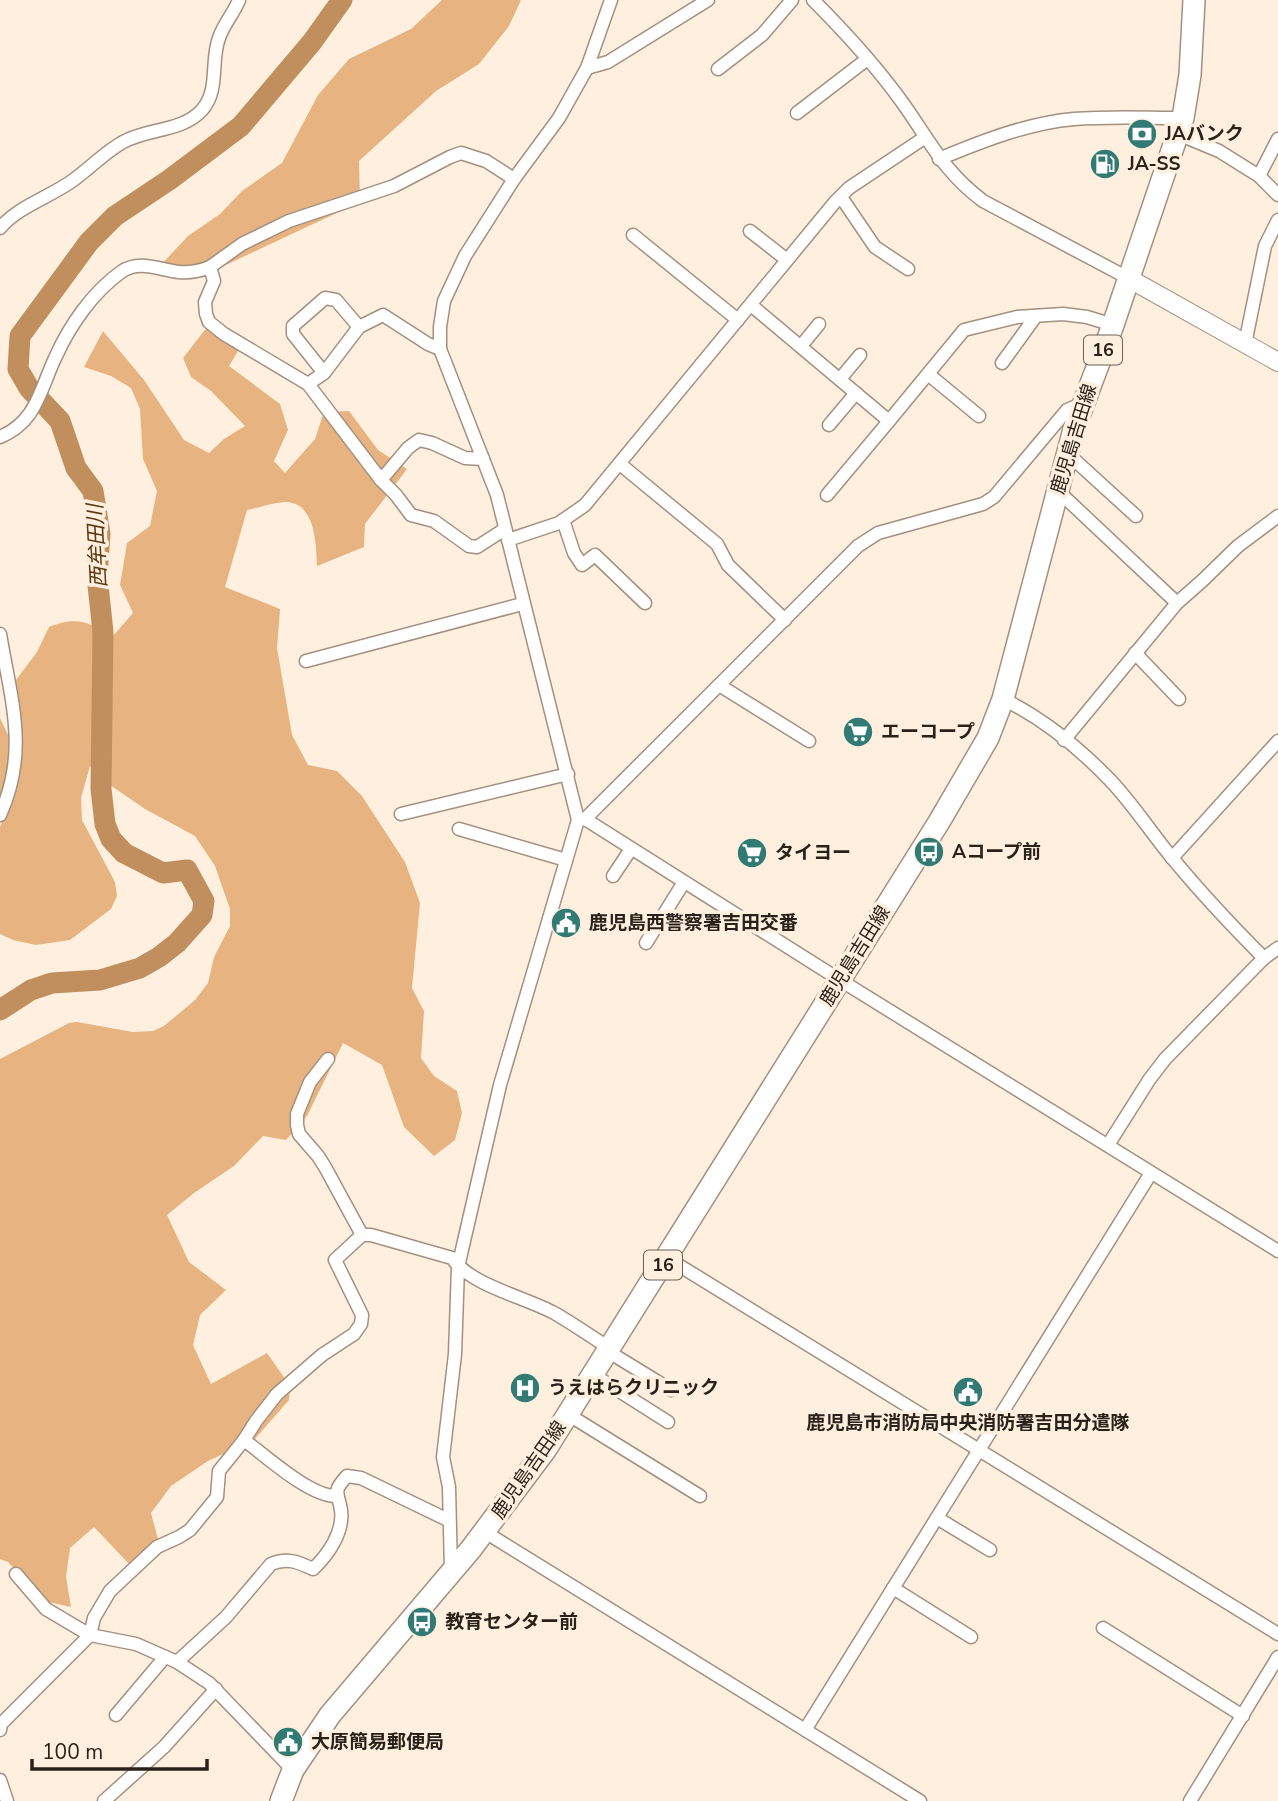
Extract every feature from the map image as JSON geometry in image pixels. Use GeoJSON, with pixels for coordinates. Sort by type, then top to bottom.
{"type":"FeatureCollection","features":[{"type":"Feature","properties":{"kind":"main road","name":"鹿児島吉田線"},"geometry":{"type":"LineString","coordinates":[[281,1801],[293,1770],[330,1715],[452,1573],[547,1449],[975,764],[1003,699],[1057,491],[1083,403],[1113,325],[1180,126],[1190,75],[1194,0]]}},
{"type":"Feature","properties":{"kind":"street"},"geometry":{"type":"LineString","coordinates":[[0,228],[10,217],[69,183],[122,142],[147,132],[182,125],[202,110],[214,91],[215,55],[219,37],[239,0]]}},
{"type":"Feature","properties":{"kind":"street"},"geometry":{"type":"LineString","coordinates":[[611,0],[587,68],[559,118],[514,179],[465,256],[444,302],[440,327],[440,349],[497,495],[522,604],[581,819],[1278,1251]]}},
{"type":"Feature","properties":{"kind":"street"},"geometry":{"type":"LineString","coordinates":[[587,68],[608,62],[708,0]]}},
{"type":"Feature","properties":{"kind":"street"},"geometry":{"type":"LineString","coordinates":[[718,69],[762,35],[792,0]]}},
{"type":"Feature","properties":{"kind":"street"},"geometry":{"type":"LineString","coordinates":[[813,0],[902,102],[939,159],[964,187],[983,201],[1278,362]]}},
{"type":"Feature","properties":{"kind":"street"},"geometry":{"type":"LineString","coordinates":[[797,113],[866,60]]}},
{"type":"Feature","properties":{"kind":"street"},"geometry":{"type":"LineString","coordinates":[[939,159],[977,143],[1039,125],[1071,119],[1180,126],[1259,176],[1278,195]]}},
{"type":"Feature","properties":{"kind":"street"},"geometry":{"type":"LineString","coordinates":[[210,267],[214,281],[205,302],[205,314],[209,322],[224,334],[308,384],[380,480],[396,495],[411,516],[434,521],[469,546],[477,547],[507,534],[563,520],[585,505],[849,188],[924,138]]}},
{"type":"Feature","properties":{"kind":"street"},"geometry":{"type":"LineString","coordinates":[[1259,176],[1278,139]]}},
{"type":"Feature","properties":{"kind":"street"},"geometry":{"type":"LineString","coordinates":[[0,437],[24,423],[57,354],[84,310],[105,286],[124,270],[139,266],[197,272],[210,267],[243,244],[289,221],[394,186],[461,153],[486,161],[514,179]]}},
{"type":"Feature","properties":{"kind":"street"},"geometry":{"type":"LineString","coordinates":[[841,197],[875,247],[908,269]]}},
{"type":"Feature","properties":{"kind":"street"},"geometry":{"type":"LineString","coordinates":[[1245,344],[1265,246],[1278,220]]}},
{"type":"Feature","properties":{"kind":"street"},"geometry":{"type":"LineString","coordinates":[[750,231],[787,260]]}},
{"type":"Feature","properties":{"kind":"street"},"geometry":{"type":"LineString","coordinates":[[633,235],[738,320]]}},
{"type":"Feature","properties":{"kind":"street"},"geometry":{"type":"LineString","coordinates":[[324,373],[293,334],[293,326],[326,298],[337,300],[359,327]]}},
{"type":"Feature","properties":{"kind":"street"},"geometry":{"type":"LineString","coordinates":[[751,304],[889,421]]}},
{"type":"Feature","properties":{"kind":"street"},"geometry":{"type":"LineString","coordinates":[[827,495],[964,330],[1017,317],[1063,314],[1087,317],[1113,325]]}},
{"type":"Feature","properties":{"kind":"street"},"geometry":{"type":"LineString","coordinates":[[308,384],[324,373],[359,327],[383,315],[440,349]]}},
{"type":"Feature","properties":{"kind":"street"},"geometry":{"type":"LineString","coordinates":[[1002,363],[1036,316]]}},
{"type":"Feature","properties":{"kind":"street"},"geometry":{"type":"LineString","coordinates":[[801,346],[819,324]]}},
{"type":"Feature","properties":{"kind":"street"},"geometry":{"type":"LineString","coordinates":[[840,379],[860,355]]}},
{"type":"Feature","properties":{"kind":"street"},"geometry":{"type":"LineString","coordinates":[[928,374],[979,416]]}},
{"type":"Feature","properties":{"kind":"street"},"geometry":{"type":"LineString","coordinates":[[829,425],[856,393]]}},
{"type":"Feature","properties":{"kind":"street"},"geometry":{"type":"LineString","coordinates":[[452,1573],[448,1520],[449,1487],[443,1457],[455,1354],[458,1266],[500,1085],[566,860],[581,819],[858,546],[878,533],[983,504],[994,498],[1067,410],[1083,403]]}},
{"type":"Feature","properties":{"kind":"street"},"geometry":{"type":"LineString","coordinates":[[380,480],[408,448],[419,440],[465,458],[483,458]]}},
{"type":"Feature","properties":{"kind":"street"},"geometry":{"type":"LineString","coordinates":[[1068,454],[1136,516]]}},
{"type":"Feature","properties":{"kind":"street"},"geometry":{"type":"LineString","coordinates":[[621,464],[718,544],[728,565],[785,620]]}},
{"type":"Feature","properties":{"kind":"street"},"geometry":{"type":"LineString","coordinates":[[1057,491],[1177,603]]}},
{"type":"Feature","properties":{"kind":"street"},"geometry":{"type":"LineString","coordinates":[[1064,740],[1177,603],[1238,546],[1278,516]]}},
{"type":"Feature","properties":{"kind":"street"},"geometry":{"type":"LineString","coordinates":[[563,520],[574,553],[582,565],[595,555],[645,603]]}},
{"type":"Feature","properties":{"kind":"street"},"geometry":{"type":"LineString","coordinates":[[306,661],[522,604]]}},
{"type":"Feature","properties":{"kind":"street"},"geometry":{"type":"LineString","coordinates":[[0,634],[17,730],[15,767],[0,815]]}},
{"type":"Feature","properties":{"kind":"street"},"geometry":{"type":"LineString","coordinates":[[1135,653],[1179,699]]}},
{"type":"Feature","properties":{"kind":"street"},"geometry":{"type":"LineString","coordinates":[[719,685],[809,741]]}},
{"type":"Feature","properties":{"kind":"street"},"geometry":{"type":"LineString","coordinates":[[1003,699],[1024,709],[1111,780],[1172,858],[1222,916],[1264,958]]}},
{"type":"Feature","properties":{"kind":"street"},"geometry":{"type":"LineString","coordinates":[[1172,858],[1278,741]]}},
{"type":"Feature","properties":{"kind":"street"},"geometry":{"type":"LineString","coordinates":[[401,814],[568,774]]}},
{"type":"Feature","properties":{"kind":"street"},"geometry":{"type":"LineString","coordinates":[[459,828],[566,860]]}},
{"type":"Feature","properties":{"kind":"street"},"geometry":{"type":"LineString","coordinates":[[613,876],[631,849]]}},
{"type":"Feature","properties":{"kind":"street"},"geometry":{"type":"LineString","coordinates":[[646,943],[684,882]]}},
{"type":"Feature","properties":{"kind":"street"},"geometry":{"type":"LineString","coordinates":[[1108,1144],[1165,1059],[1278,947]]}},
{"type":"Feature","properties":{"kind":"street"},"geometry":{"type":"LineString","coordinates":[[328,1059],[310,1082],[297,1114],[297,1125],[299,1134],[325,1167],[362,1235]]}},
{"type":"Feature","properties":{"kind":"street"},"geometry":{"type":"LineString","coordinates":[[805,1730],[1151,1173]]}},
{"type":"Feature","properties":{"kind":"street"},"geometry":{"type":"LineString","coordinates":[[0,1724],[90,1635],[94,1618],[110,1591],[157,1547],[190,1530],[217,1497],[219,1471],[277,1394],[323,1355],[354,1334],[361,1324],[362,1315],[335,1260],[362,1235],[371,1235],[452,1258],[458,1266],[487,1283],[556,1314],[671,1390]]}},
{"type":"Feature","properties":{"kind":"street"},"geometry":{"type":"LineString","coordinates":[[667,1258],[1278,1634]]}},
{"type":"Feature","properties":{"kind":"street"},"geometry":{"type":"LineString","coordinates":[[594,1375],[668,1422]]}},
{"type":"Feature","properties":{"kind":"street"},"geometry":{"type":"LineString","coordinates":[[569,1415],[700,1496]]}},
{"type":"Feature","properties":{"kind":"street"},"geometry":{"type":"LineString","coordinates":[[244,1440],[304,1484],[328,1496],[336,1496]]}},
{"type":"Feature","properties":{"kind":"street"},"geometry":{"type":"LineString","coordinates":[[116,1715],[171,1659],[226,1617],[271,1564],[282,1559],[292,1560],[313,1569],[326,1557],[337,1534],[341,1512],[336,1496],[339,1485],[348,1476],[361,1478],[448,1520]]}},
{"type":"Feature","properties":{"kind":"street"},"geometry":{"type":"LineString","coordinates":[[937,1518],[989,1550]]}},
{"type":"Feature","properties":{"kind":"street"},"geometry":{"type":"LineString","coordinates":[[485,1532],[920,1801]]}},
{"type":"Feature","properties":{"kind":"street"},"geometry":{"type":"LineString","coordinates":[[16,1574],[46,1609],[90,1635],[136,1644],[171,1659],[216,1689],[293,1770]]}},
{"type":"Feature","properties":{"kind":"street"},"geometry":{"type":"LineString","coordinates":[[893,1588],[971,1637]]}},
{"type":"Feature","properties":{"kind":"street"},"geometry":{"type":"LineString","coordinates":[[1103,1628],[1242,1716]]}},
{"type":"Feature","properties":{"kind":"street"},"geometry":{"type":"LineString","coordinates":[[1190,1801],[1278,1657]]}},
{"type":"Feature","properties":{"kind":"street"},"geometry":{"type":"LineString","coordinates":[[104,1801],[164,1747],[216,1689]]}},
{"type":"Feature","properties":{"kind":"street"},"geometry":{"type":"LineString","coordinates":[[0,1780],[7,1801]]}},
{"type":"Feature","properties":{"kind":"shaded area"},"geometry":{"type":"Polygon","coordinates":[[[442,0],[521,0],[509,26],[479,64],[436,91],[359,161],[360,202],[213,271],[159,267],[188,236],[220,214],[242,191],[282,163],[318,95],[349,59],[411,29],[442,0]]]}},
{"type":"Feature","properties":{"kind":"shaded area"},"geometry":{"type":"Polygon","coordinates":[[[211,322],[238,351],[229,366],[280,404],[288,430],[274,461],[285,473],[315,439],[324,412],[349,411],[378,450],[407,469],[365,524],[364,547],[317,566],[312,526],[303,509],[286,502],[247,510],[225,587],[280,609],[277,648],[292,735],[308,765],[337,771],[362,796],[405,862],[420,903],[412,988],[424,1011],[421,1058],[434,1076],[457,1091],[462,1113],[455,1140],[434,1156],[404,1127],[382,1065],[343,1043],[307,1116],[286,1140],[263,1136],[234,1166],[167,1215],[189,1262],[226,1290],[200,1315],[193,1345],[211,1384],[267,1353],[290,1386],[289,1400],[254,1440],[208,1461],[171,1486],[151,1513],[159,1543],[130,1565],[94,1527],[70,1548],[66,1577],[71,1607],[44,1601],[8,1562],[0,1559],[0,1059],[69,1023],[77,1022],[133,1032],[153,1031],[164,1026],[195,1000],[208,983],[214,957],[230,926],[230,909],[215,866],[195,836],[145,809],[110,785],[90,766],[81,798],[82,820],[115,882],[117,896],[111,909],[70,940],[36,945],[0,934],[0,827],[19,780],[22,736],[13,684],[37,652],[49,627],[75,621],[96,627],[113,636],[133,613],[120,585],[127,543],[150,526],[157,491],[143,459],[140,409],[131,388],[111,376],[84,367],[103,331],[144,380],[184,440],[209,453],[224,439],[245,426],[211,391],[191,377],[183,358],[211,322]]]}},
{"type":"Feature","properties":{"kind":"shaded area"},"geometry":{"type":"Polygon","coordinates":[[[0,718],[10,739],[9,771],[0,802],[0,718]]]}},
{"type":"Feature","properties":{"kind":"waterway","name":"西牟田川"},"geometry":{"type":"LineString","coordinates":[[0,1010],[31,990],[52,983],[100,980],[140,968],[177,943],[202,915],[204,901],[187,870],[163,873],[124,853],[111,839],[105,824],[101,789],[103,632],[97,576],[100,534],[93,491],[76,468],[60,421],[29,388],[18,369],[20,336],[89,242],[115,216],[241,126],[312,42],[342,0]]}},
{"type":"Feature","properties":{"kind":"place","name":"JAバンク"},"geometry":{"type":"Point","coordinates":[1142,134]}},
{"type":"Feature","properties":{"kind":"place","name":"JA-SS"},"geometry":{"type":"Point","coordinates":[1105,164]}},
{"type":"Feature","properties":{"kind":"place","name":"エーコープ"},"geometry":{"type":"Point","coordinates":[858,732]}},
{"type":"Feature","properties":{"kind":"place","name":"Aコープ前"},"geometry":{"type":"Point","coordinates":[929,852]}},
{"type":"Feature","properties":{"kind":"place","name":"タイヨー"},"geometry":{"type":"Point","coordinates":[752,853]}},
{"type":"Feature","properties":{"kind":"place","name":"鹿児島西警察署吉田交番"},"geometry":{"type":"Point","coordinates":[566,923]}},
{"type":"Feature","properties":{"kind":"place","name":"うえはらクリニック"},"geometry":{"type":"Point","coordinates":[525,1388]}},
{"type":"Feature","properties":{"kind":"place","name":"鹿児島市消防局中央消防署吉田分遣隊"},"geometry":{"type":"Point","coordinates":[968,1392]}},
{"type":"Feature","properties":{"kind":"place","name":"教育センター前"},"geometry":{"type":"Point","coordinates":[422,1622]}},
{"type":"Feature","properties":{"kind":"place","name":"大原簡易郵便局"},"geometry":{"type":"Point","coordinates":[288,1742]}}]}
